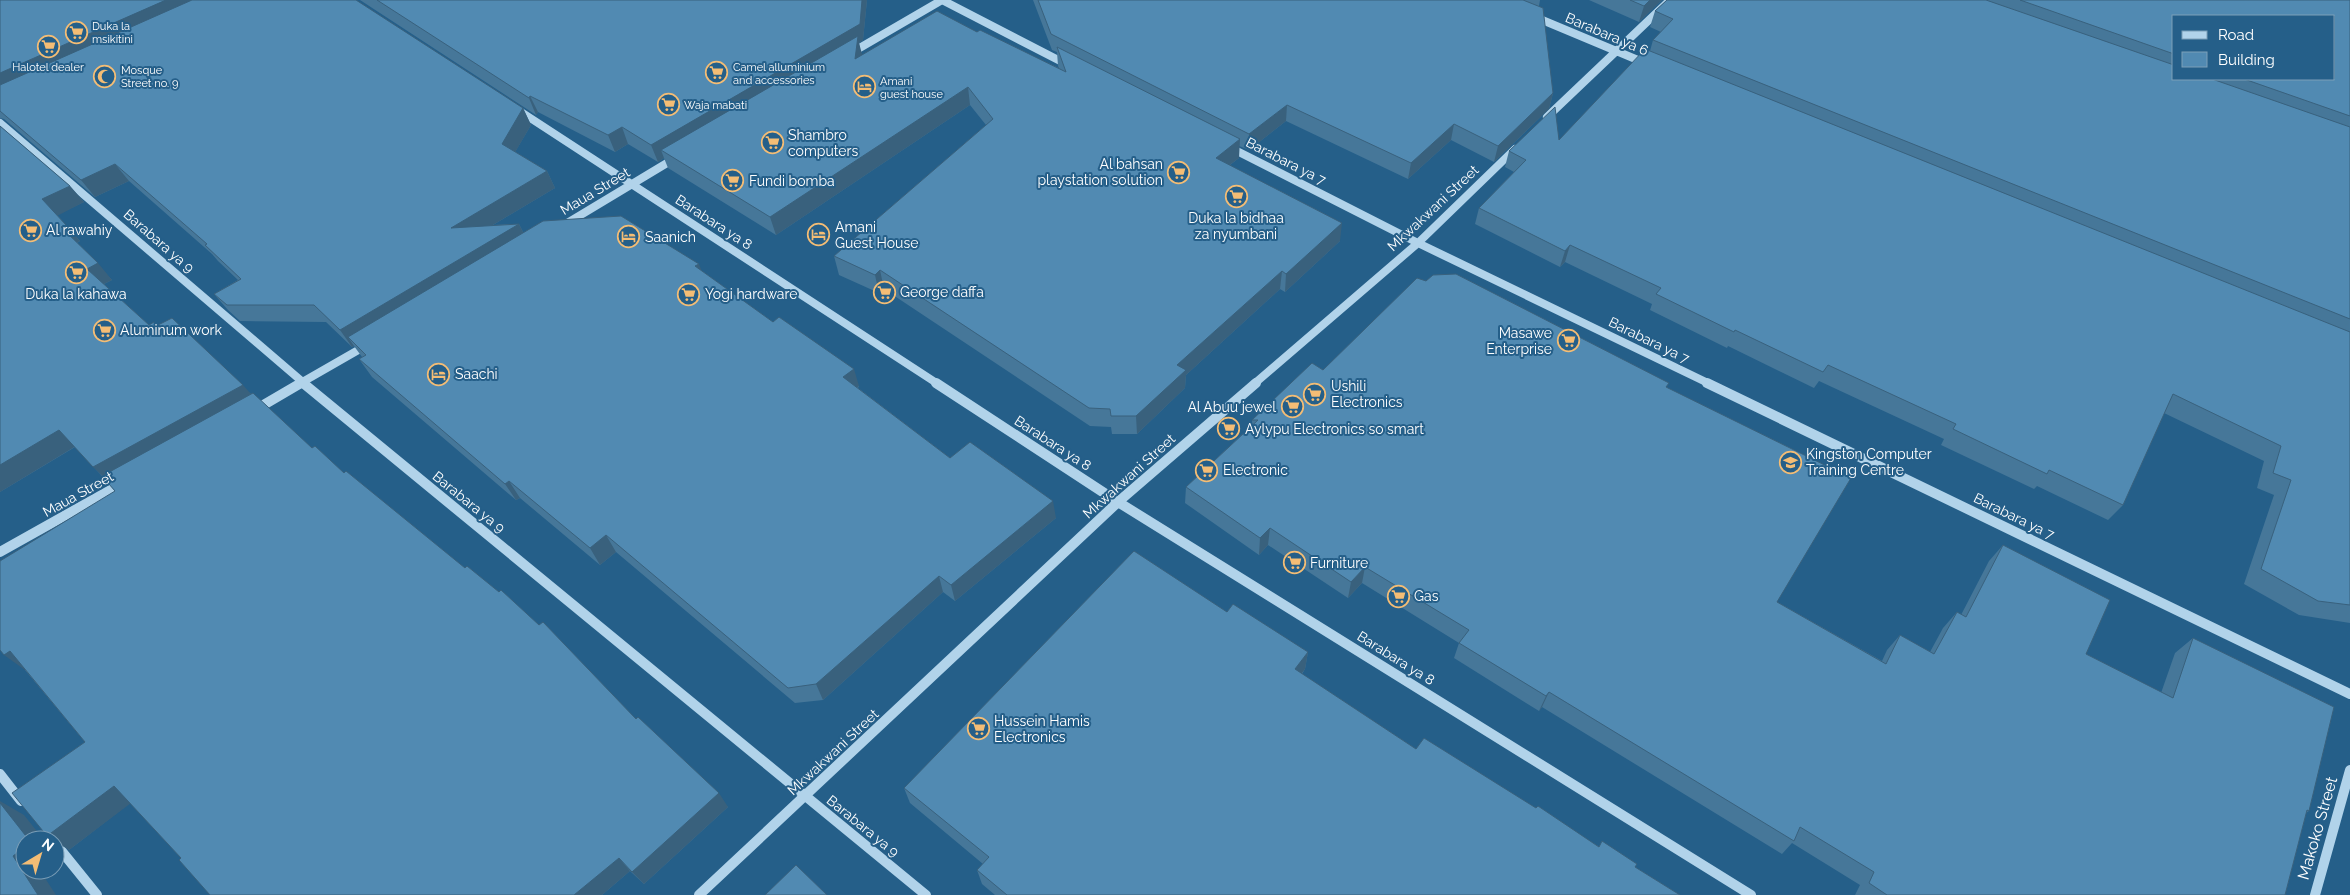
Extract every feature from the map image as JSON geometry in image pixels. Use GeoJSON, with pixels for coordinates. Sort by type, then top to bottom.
{"type":"FeatureCollection","features":[{"type":"Feature","properties":{"kind":"street"},"geometry":{"type":"LineString","coordinates":[[841,60],[942,0],[1073,67]]}},
{"type":"Feature","properties":{"kind":"street"},"geometry":{"type":"LineString","coordinates":[[1538,126],[1670,0]]}},
{"type":"Feature","properties":{"kind":"street","name":"Barabara ya 6"},"geometry":{"type":"LineString","coordinates":[[1530,14],[1652,66]]}},
{"type":"Feature","properties":{"kind":"street","name":"Barabara ya 8"},"geometry":{"type":"LineString","coordinates":[[507,103],[1118,502],[1751,895]]}},
{"type":"Feature","properties":{"kind":"street","name":"Barabara ya 9"},"geometry":{"type":"LineString","coordinates":[[0,123],[304,383],[926,895]]}},
{"type":"Feature","properties":{"kind":"street","name":"Mkwakwani Street"},"geometry":{"type":"LineString","coordinates":[[699,895],[1118,502],[1418,243],[1524,140]]}},
{"type":"Feature","properties":{"kind":"street","name":"Barabara ya 7"},"geometry":{"type":"LineString","coordinates":[[1222,143],[1418,243],[2350,694]]}},
{"type":"Feature","properties":{"kind":"street","name":"Maua Street"},"geometry":{"type":"LineString","coordinates":[[556,230],[681,154]]}},
{"type":"Feature","properties":{"kind":"street"},"geometry":{"type":"LineString","coordinates":[[243,417],[304,383],[371,342]]}},
{"type":"Feature","properties":{"kind":"street","name":"Maua Street"},"geometry":{"type":"LineString","coordinates":[[0,552],[130,480]]}},
{"type":"Feature","properties":{"kind":"street","name":"Makoko Street"},"geometry":{"type":"LineString","coordinates":[[2315,895],[2350,770]]}},
{"type":"Feature","properties":{"kind":"street"},"geometry":{"type":"LineString","coordinates":[[0,774],[29,811]]}},
{"type":"Feature","properties":{"kind":"street"},"geometry":{"type":"LineString","coordinates":[[65,854],[97,895]]}},
{"type":"Feature","properties":{"kind":"building"},"geometry":{"type":"Polygon","coordinates":[[[0,0],[166,0],[0,73],[0,0]]]}},
{"type":"Feature","properties":{"kind":"building"},"geometry":{"type":"Polygon","coordinates":[[[192,0],[356,0],[523,108],[502,144],[547,171],[451,228],[519,224],[340,330],[314,305],[227,305],[214,294],[241,279],[205,245],[207,244],[115,164],[81,180],[0,111],[0,85],[192,0]]]}},
{"type":"Feature","properties":{"kind":"building"},"geometry":{"type":"Polygon","coordinates":[[[377,0],[862,0],[860,24],[651,145],[622,127],[608,135],[530,96],[529,98],[377,0]]]}},
{"type":"Feature","properties":{"kind":"building"},"geometry":{"type":"Polygon","coordinates":[[[1038,0],[1523,0],[1543,8],[1553,93],[1498,146],[1454,124],[1411,163],[1287,105],[1249,134],[1051,34],[1038,0]]]}},
{"type":"Feature","properties":{"kind":"building"},"geometry":{"type":"Polygon","coordinates":[[[1630,0],[1650,0],[1644,6],[1630,0]]]}},
{"type":"Feature","properties":{"kind":"building"},"geometry":{"type":"Polygon","coordinates":[[[1667,0],[1986,0],[2172,64],[2172,80],[2215,80],[2350,127],[2350,319],[1653,40],[1673,19],[1655,11],[1667,0]]]}},
{"type":"Feature","properties":{"kind":"building"},"geometry":{"type":"Polygon","coordinates":[[[2020,0],[2350,0],[2350,116],[2247,80],[2335,80],[2335,15],[2172,15],[2172,53],[2020,0]]]}},
{"type":"Feature","properties":{"kind":"building"},"geometry":{"type":"Polygon","coordinates":[[[937,11],[977,32],[980,30],[1066,72],[1057,47],[1240,139],[1216,158],[1342,223],[1286,274],[1282,271],[1177,365],[1186,370],[1136,416],[1111,416],[1110,409],[1089,408],[880,270],[875,275],[834,256],[993,119],[968,87],[770,217],[661,150],[858,36],[855,59],[937,11]]]}},
{"type":"Feature","properties":{"kind":"building"},"geometry":{"type":"Polygon","coordinates":[[[1645,49],[2350,332],[2350,605],[2318,601],[2261,569],[2291,480],[2273,473],[2281,446],[2173,394],[2123,505],[2049,470],[2047,474],[1953,429],[1956,424],[1828,365],[1823,372],[1735,330],[1734,332],[1656,294],[1661,288],[1570,245],[1565,251],[1479,208],[1526,160],[1509,151],[1555,107],[1559,140],[1645,49]]]}},
{"type":"Feature","properties":{"kind":"building"},"geometry":{"type":"Polygon","coordinates":[[[0,126],[70,186],[42,199],[66,225],[61,227],[98,263],[87,269],[149,325],[154,322],[158,325],[172,318],[243,385],[93,467],[59,430],[0,465],[0,126]]]}},
{"type":"Feature","properties":{"kind":"building"},"geometry":{"type":"Polygon","coordinates":[[[621,216],[699,264],[695,266],[773,322],[779,317],[854,369],[843,377],[950,458],[970,442],[1053,501],[951,585],[939,576],[816,684],[788,688],[606,535],[590,548],[509,481],[505,484],[359,359],[366,355],[348,337],[543,221],[621,216]]]}},
{"type":"Feature","properties":{"kind":"building"},"geometry":{"type":"Polygon","coordinates":[[[1456,274],[1669,383],[1666,387],[1851,478],[1777,602],[1886,664],[1900,635],[1934,654],[1957,612],[1966,617],[2003,545],[2110,600],[2086,654],[2173,698],[2193,638],[2334,707],[2309,811],[2307,810],[2285,895],[1887,895],[1869,883],[1874,872],[1800,827],[1794,841],[1549,692],[1546,696],[1459,643],[1469,630],[1365,567],[1351,582],[1270,528],[1260,538],[1186,487],[1258,420],[1252,420],[1312,363],[1323,370],[1417,278],[1426,281],[1433,275],[1456,274]]]}},
{"type":"Feature","properties":{"kind":"building"},"geometry":{"type":"Polygon","coordinates":[[[253,393],[312,448],[315,446],[344,473],[346,471],[465,568],[467,566],[499,592],[501,590],[539,625],[543,622],[636,719],[638,717],[719,793],[632,872],[619,858],[574,895],[210,895],[179,860],[181,858],[114,786],[55,830],[42,830],[12,793],[85,742],[10,651],[4,655],[0,650],[0,561],[115,491],[102,476],[253,393]]]}},
{"type":"Feature","properties":{"kind":"building"},"geometry":{"type":"Polygon","coordinates":[[[1134,551],[1227,612],[1233,604],[1308,652],[1295,669],[1416,749],[1424,738],[1536,808],[1538,806],[1599,847],[1602,841],[1637,864],[1635,867],[1680,895],[1007,895],[977,870],[989,857],[904,788],[1134,551]]]}},
{"type":"Feature","properties":{"kind":"building"},"geometry":{"type":"Polygon","coordinates":[[[0,803],[21,830],[15,830],[15,854],[13,856],[15,859],[15,880],[28,880],[38,895],[0,895],[0,803]]]}},
{"type":"Feature","properties":{"kind":"building"},"geometry":{"type":"Polygon","coordinates":[[[796,865],[827,895],[765,895],[796,865]]]}},
{"type":"Feature","properties":{"kind":"place","name":"Duka la msikitini"},"geometry":{"type":"Point","coordinates":[76,32]}},
{"type":"Feature","properties":{"kind":"place","name":"Halotel dealer"},"geometry":{"type":"Point","coordinates":[48,46]}},
{"type":"Feature","properties":{"kind":"place","name":"Camel alluminium and accessories"},"geometry":{"type":"Point","coordinates":[717,73]}},
{"type":"Feature","properties":{"kind":"place","name":"Mosque Street no. 9"},"geometry":{"type":"Point","coordinates":[105,76]}},
{"type":"Feature","properties":{"kind":"place","name":"Amani guest house"},"geometry":{"type":"Point","coordinates":[864,87]}},
{"type":"Feature","properties":{"kind":"place","name":"Waja mabati"},"geometry":{"type":"Point","coordinates":[668,105]}},
{"type":"Feature","properties":{"kind":"place","name":"Shambro computers"},"geometry":{"type":"Point","coordinates":[772,143]}},
{"type":"Feature","properties":{"kind":"place","name":"Al bahsan playstation solution"},"geometry":{"type":"Point","coordinates":[1179,172]}},
{"type":"Feature","properties":{"kind":"place","name":"Fundi bomba"},"geometry":{"type":"Point","coordinates":[733,181]}},
{"type":"Feature","properties":{"kind":"place","name":"Duka la bidhaa za nyumbani"},"geometry":{"type":"Point","coordinates":[1236,196]}},
{"type":"Feature","properties":{"kind":"place","name":"Al rawahiy"},"geometry":{"type":"Point","coordinates":[30,230]}},
{"type":"Feature","properties":{"kind":"place","name":"Amani Guest House"},"geometry":{"type":"Point","coordinates":[819,235]}},
{"type":"Feature","properties":{"kind":"place","name":"Saanich"},"geometry":{"type":"Point","coordinates":[629,237]}},
{"type":"Feature","properties":{"kind":"place","name":"Duka la kahawa"},"geometry":{"type":"Point","coordinates":[76,272]}},
{"type":"Feature","properties":{"kind":"place","name":"George daffa"},"geometry":{"type":"Point","coordinates":[884,292]}},
{"type":"Feature","properties":{"kind":"place","name":"Yogi hardware"},"geometry":{"type":"Point","coordinates":[689,294]}},
{"type":"Feature","properties":{"kind":"place","name":"Aluminum work"},"geometry":{"type":"Point","coordinates":[104,330]}},
{"type":"Feature","properties":{"kind":"place","name":"Masawe Enterprise"},"geometry":{"type":"Point","coordinates":[1568,341]}},
{"type":"Feature","properties":{"kind":"place","name":"Saachi"},"geometry":{"type":"Point","coordinates":[439,374]}},
{"type":"Feature","properties":{"kind":"place","name":"Ushili Electronics"},"geometry":{"type":"Point","coordinates":[1315,394]}},
{"type":"Feature","properties":{"kind":"place","name":"Al Abuu jewel"},"geometry":{"type":"Point","coordinates":[1292,407]}},
{"type":"Feature","properties":{"kind":"place","name":"Aylypu Electronics so smart"},"geometry":{"type":"Point","coordinates":[1229,429]}},
{"type":"Feature","properties":{"kind":"place","name":"Kingston Computer Training Centre"},"geometry":{"type":"Point","coordinates":[1790,462]}},
{"type":"Feature","properties":{"kind":"place","name":"Electronic"},"geometry":{"type":"Point","coordinates":[1207,470]}},
{"type":"Feature","properties":{"kind":"place","name":"Furniture"},"geometry":{"type":"Point","coordinates":[1294,563]}},
{"type":"Feature","properties":{"kind":"place","name":"Gas"},"geometry":{"type":"Point","coordinates":[1398,596]}},
{"type":"Feature","properties":{"kind":"place","name":"Hussein Hamis Electronics"},"geometry":{"type":"Point","coordinates":[978,729]}}]}
